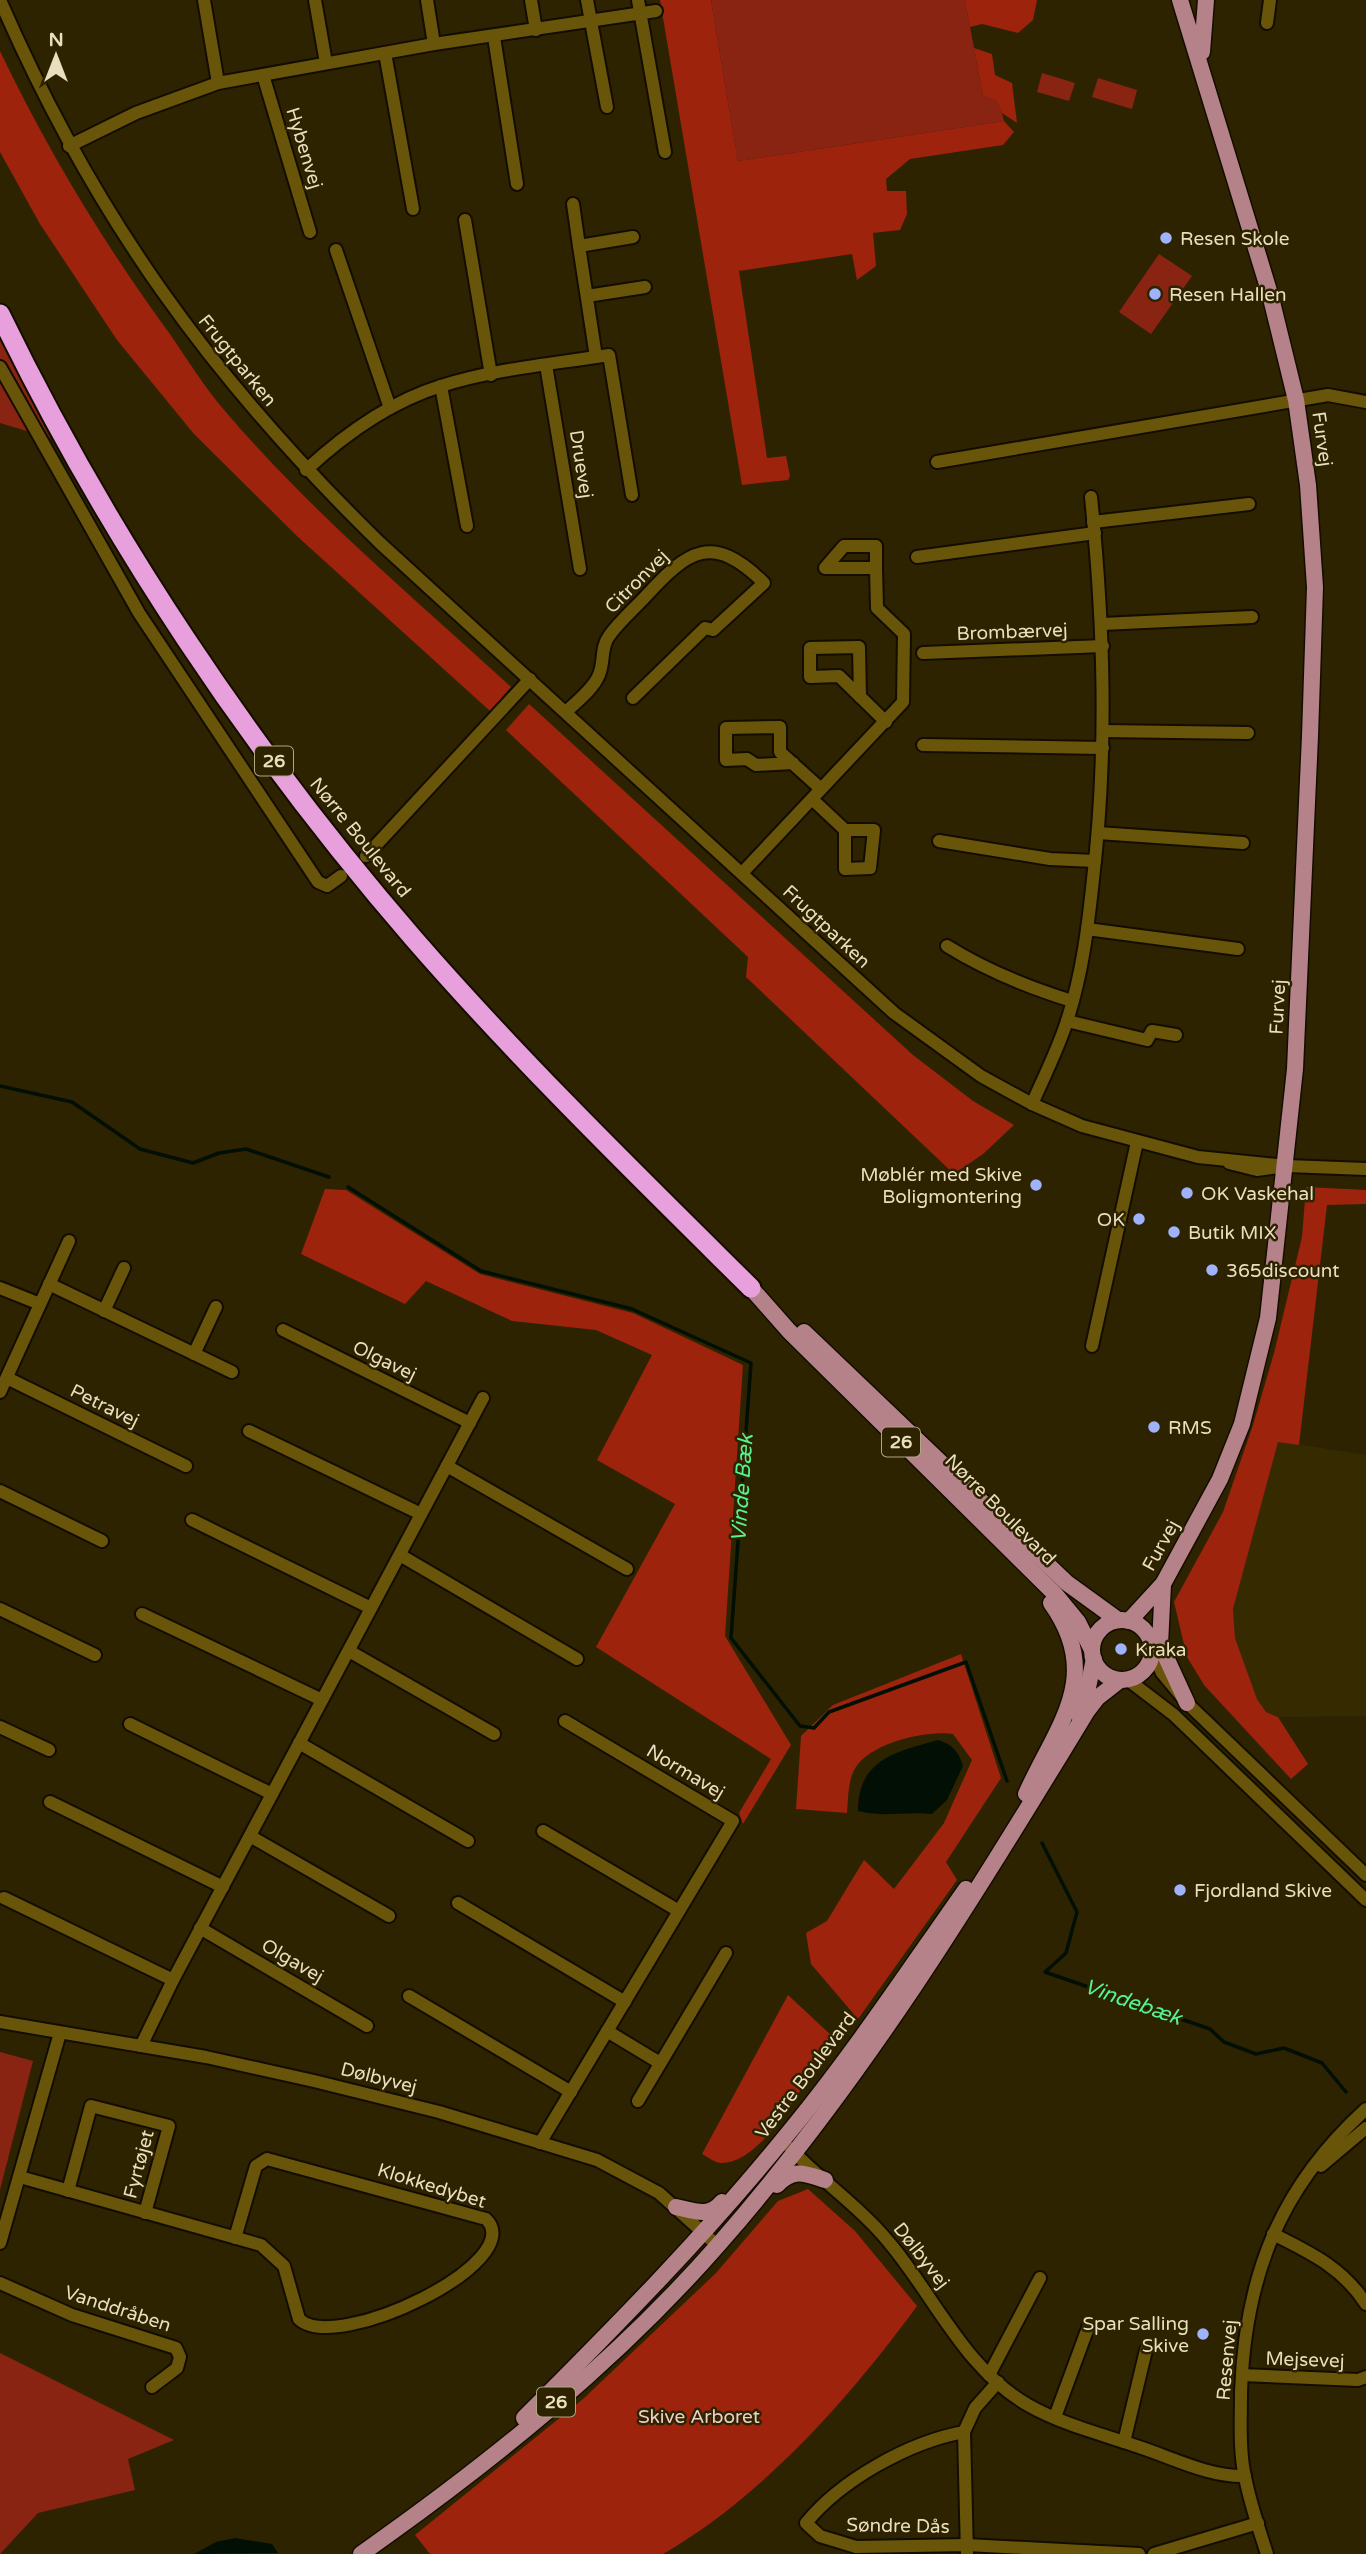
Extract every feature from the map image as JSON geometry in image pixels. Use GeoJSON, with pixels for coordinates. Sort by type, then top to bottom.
{"type":"FeatureCollection","features":[{"type":"Feature","properties":{"kind":"highway","name":"Nørre Boulevard"},"geometry":{"type":"LineString","coordinates":[[0,314],[74,453],[144,570],[290,784],[413,938],[542,1080],[751,1288]]}},
{"type":"Feature","properties":{"kind":"main road","name":"Furvej"},"geometry":{"type":"LineString","coordinates":[[1123,1621],[1160,1588],[1220,1479],[1242,1424],[1269,1318],[1287,1166],[1297,1041],[1315,587],[1308,485],[1296,400],[1270,294],[1180,0]]}},
{"type":"Feature","properties":{"kind":"main road","name":"Furvej"},"geometry":{"type":"LineString","coordinates":[[1201,68],[1202,16],[1206,0]]}},
{"type":"Feature","properties":{"kind":"main road","name":"Nørre Boulevard"},"geometry":{"type":"LineString","coordinates":[[751,1288],[789,1331],[1067,1608],[1093,1655]]}},
{"type":"Feature","properties":{"kind":"main road","name":"Nørre Boulevard"},"geometry":{"type":"LineString","coordinates":[[751,1288],[883,1404],[1067,1583],[1123,1621]]}},
{"type":"Feature","properties":{"kind":"main road","name":"26"},"geometry":{"type":"LineString","coordinates":[[968,1508],[984,1533],[1062,1619],[1075,1658],[1074,1690],[1069,1709],[1026,1794]]}},
{"type":"Feature","properties":{"kind":"main road","name":"Furvej"},"geometry":{"type":"LineString","coordinates":[[1151,1644],[1160,1588]]}},
{"type":"Feature","properties":{"kind":"main road"},"geometry":{"type":"LineString","coordinates":[[1160,1588],[1160,1644],[1187,1703]]}},
{"type":"Feature","properties":{"kind":"main road","name":"26"},"geometry":{"type":"LineString","coordinates":[[1123,1621],[1138,1625],[1151,1644],[1147,1666],[1124,1679],[1104,1674],[1093,1655],[1097,1634],[1110,1623],[1123,1621]]}},
{"type":"Feature","properties":{"kind":"main road","name":"Vestre Boulevard"},"geometry":{"type":"LineString","coordinates":[[479,2465],[705,2233],[804,2113],[970,1883],[1026,1794],[1039,1779],[1076,1720],[1087,1692],[1093,1655]]}},
{"type":"Feature","properties":{"kind":"main road","name":"Vestre Boulevard"},"geometry":{"type":"LineString","coordinates":[[361,2554],[523,2432],[631,2334],[718,2246],[858,2070],[912,1992],[1087,1711],[1097,1698],[1124,1679]]}},
{"type":"Feature","properties":{"kind":"main road"},"geometry":{"type":"LineString","coordinates":[[676,2207],[704,2213],[715,2210],[790,2122],[804,2113]]}},
{"type":"Feature","properties":{"kind":"main road"},"geometry":{"type":"LineString","coordinates":[[730,2231],[749,2217],[787,2174],[795,2171],[825,2180]]}},
{"type":"Feature","properties":{"kind":"street","name":"Frugtparken"},"geometry":{"type":"LineString","coordinates":[[0,0],[69,146],[126,241],[178,317],[230,383],[306,470],[380,543],[894,1013],[953,1058],[1032,1104],[1082,1126],[1137,1142],[1223,1161],[1247,1160],[1287,1166],[1366,1169]]}},
{"type":"Feature","properties":{"kind":"street"},"geometry":{"type":"LineString","coordinates":[[204,0],[218,83]]}},
{"type":"Feature","properties":{"kind":"street"},"geometry":{"type":"LineString","coordinates":[[315,0],[326,63]]}},
{"type":"Feature","properties":{"kind":"street"},"geometry":{"type":"LineString","coordinates":[[427,0],[434,44]]}},
{"type":"Feature","properties":{"kind":"street"},"geometry":{"type":"LineString","coordinates":[[531,0],[536,30]]}},
{"type":"Feature","properties":{"kind":"street"},"geometry":{"type":"LineString","coordinates":[[587,0],[607,107]]}},
{"type":"Feature","properties":{"kind":"street"},"geometry":{"type":"LineString","coordinates":[[1267,23],[1270,0]]}},
{"type":"Feature","properties":{"kind":"street"},"geometry":{"type":"LineString","coordinates":[[69,146],[135,113],[218,83],[434,44],[590,21],[639,6],[656,11]]}},
{"type":"Feature","properties":{"kind":"street"},"geometry":{"type":"LineString","coordinates":[[639,6],[665,152]]}},
{"type":"Feature","properties":{"kind":"street"},"geometry":{"type":"LineString","coordinates":[[494,37],[517,184]]}},
{"type":"Feature","properties":{"kind":"street"},"geometry":{"type":"LineString","coordinates":[[385,53],[413,209]]}},
{"type":"Feature","properties":{"kind":"street","name":"Hybenvej"},"geometry":{"type":"LineString","coordinates":[[263,75],[310,232]]}},
{"type":"Feature","properties":{"kind":"street"},"geometry":{"type":"LineString","coordinates":[[573,204],[596,357]]}},
{"type":"Feature","properties":{"kind":"street"},"geometry":{"type":"LineString","coordinates":[[465,220],[491,375]]}},
{"type":"Feature","properties":{"kind":"street"},"geometry":{"type":"LineString","coordinates":[[579,246],[633,237]]}},
{"type":"Feature","properties":{"kind":"street"},"geometry":{"type":"LineString","coordinates":[[335,250],[390,408]]}},
{"type":"Feature","properties":{"kind":"street"},"geometry":{"type":"LineString","coordinates":[[587,296],[645,287]]}},
{"type":"Feature","properties":{"kind":"street"},"geometry":{"type":"LineString","coordinates":[[306,470],[337,443],[390,408],[442,386],[609,355],[632,495]]}},
{"type":"Feature","properties":{"kind":"street","name":"Druevej"},"geometry":{"type":"LineString","coordinates":[[546,365],[580,569]]}},
{"type":"Feature","properties":{"kind":"street"},"geometry":{"type":"LineString","coordinates":[[0,367],[139,612],[318,882],[327,886],[341,876]]}},
{"type":"Feature","properties":{"kind":"street"},"geometry":{"type":"LineString","coordinates":[[442,386],[467,526]]}},
{"type":"Feature","properties":{"kind":"street"},"geometry":{"type":"LineString","coordinates":[[1296,400],[1328,395],[1366,402]]}},
{"type":"Feature","properties":{"kind":"street","name":"Furvej"},"geometry":{"type":"LineString","coordinates":[[937,462],[1296,400]]}},
{"type":"Feature","properties":{"kind":"street"},"geometry":{"type":"LineString","coordinates":[[1032,1104],[1067,1021],[1072,1001],[1087,929],[1098,833],[1103,748],[1103,646],[1091,497]]}},
{"type":"Feature","properties":{"kind":"street"},"geometry":{"type":"LineString","coordinates":[[917,556],[1249,504]]}},
{"type":"Feature","properties":{"kind":"street","name":"Citronvej"},"geometry":{"type":"LineString","coordinates":[[566,712],[598,678],[608,636],[673,566],[696,554],[723,554],[744,564],[764,583],[713,630],[705,628],[634,698]]}},
{"type":"Feature","properties":{"kind":"street"},"geometry":{"type":"LineString","coordinates":[[741,873],[899,708],[905,692],[904,634],[877,608],[876,568]]}},
{"type":"Feature","properties":{"kind":"street"},"geometry":{"type":"LineString","coordinates":[[1102,624],[1252,617]]}},
{"type":"Feature","properties":{"kind":"street","name":"Brombærvej"},"geometry":{"type":"LineString","coordinates":[[923,653],[1103,646]]}},
{"type":"Feature","properties":{"kind":"street"},"geometry":{"type":"LineString","coordinates":[[860,697],[859,648],[810,648],[810,677],[839,676],[860,697],[886,722]]}},
{"type":"Feature","properties":{"kind":"street"},"geometry":{"type":"LineString","coordinates":[[366,856],[530,679]]}},
{"type":"Feature","properties":{"kind":"street"},"geometry":{"type":"LineString","coordinates":[[793,763],[756,765],[747,759],[726,760],[726,728],[780,727],[780,752],[793,763],[821,789]]}},
{"type":"Feature","properties":{"kind":"street"},"geometry":{"type":"LineString","coordinates":[[1103,731],[1248,733]]}},
{"type":"Feature","properties":{"kind":"street"},"geometry":{"type":"LineString","coordinates":[[923,745],[1103,748]]}},
{"type":"Feature","properties":{"kind":"street"},"geometry":{"type":"LineString","coordinates":[[812,799],[845,830]]}},
{"type":"Feature","properties":{"kind":"street"},"geometry":{"type":"LineString","coordinates":[[1098,833],[1243,843]]}},
{"type":"Feature","properties":{"kind":"street"},"geometry":{"type":"LineString","coordinates":[[939,841],[1050,859],[1095,861]]}},
{"type":"Feature","properties":{"kind":"street"},"geometry":{"type":"LineString","coordinates":[[1087,929],[1238,949]]}},
{"type":"Feature","properties":{"kind":"street"},"geometry":{"type":"LineString","coordinates":[[947,946],[979,966],[1013,981],[1072,1001]]}},
{"type":"Feature","properties":{"kind":"street"},"geometry":{"type":"LineString","coordinates":[[1067,1021],[1147,1040],[1152,1031],[1177,1035]]}},
{"type":"Feature","properties":{"kind":"street"},"geometry":{"type":"LineString","coordinates":[[1092,1346],[1137,1142]]}},
{"type":"Feature","properties":{"kind":"street"},"geometry":{"type":"LineString","coordinates":[[0,1392],[69,1241]]}},
{"type":"Feature","properties":{"kind":"street"},"geometry":{"type":"LineString","coordinates":[[104,1311],[124,1268]]}},
{"type":"Feature","properties":{"kind":"street"},"geometry":{"type":"LineString","coordinates":[[49,1284],[232,1372]]}},
{"type":"Feature","properties":{"kind":"street"},"geometry":{"type":"LineString","coordinates":[[0,1288],[40,1304]]}},
{"type":"Feature","properties":{"kind":"street"},"geometry":{"type":"LineString","coordinates":[[194,1354],[216,1307]]}},
{"type":"Feature","properties":{"kind":"street","name":"Olgavej"},"geometry":{"type":"LineString","coordinates":[[283,1330],[470,1423]]}},
{"type":"Feature","properties":{"kind":"street","name":"Petravej"},"geometry":{"type":"LineString","coordinates":[[7,1378],[186,1466]]}},
{"type":"Feature","properties":{"kind":"street"},"geometry":{"type":"LineString","coordinates":[[141,2046],[200,1928],[483,1398]]}},
{"type":"Feature","properties":{"kind":"street"},"geometry":{"type":"LineString","coordinates":[[249,1431],[421,1514]]}},
{"type":"Feature","properties":{"kind":"street"},"geometry":{"type":"LineString","coordinates":[[447,1466],[627,1569]]}},
{"type":"Feature","properties":{"kind":"street"},"geometry":{"type":"LineString","coordinates":[[0,1491],[102,1541]]}},
{"type":"Feature","properties":{"kind":"street"},"geometry":{"type":"LineString","coordinates":[[192,1520],[372,1608]]}},
{"type":"Feature","properties":{"kind":"street"},"geometry":{"type":"LineString","coordinates":[[400,1555],[576,1659]]}},
{"type":"Feature","properties":{"kind":"street"},"geometry":{"type":"LineString","coordinates":[[0,1609],[95,1656]]}},
{"type":"Feature","properties":{"kind":"street"},"geometry":{"type":"LineString","coordinates":[[142,1614],[322,1700]]}},
{"type":"Feature","properties":{"kind":"street"},"geometry":{"type":"LineString","coordinates":[[1151,1644],[1162,1673],[1187,1703],[1366,1875]]}},
{"type":"Feature","properties":{"kind":"street"},"geometry":{"type":"LineString","coordinates":[[349,1651],[494,1734]]}},
{"type":"Feature","properties":{"kind":"street"},"geometry":{"type":"LineString","coordinates":[[1124,1679],[1174,1715],[1366,1900]]}},
{"type":"Feature","properties":{"kind":"street","name":"Normavej"},"geometry":{"type":"LineString","coordinates":[[540,2143],[733,1821],[565,1721]]}},
{"type":"Feature","properties":{"kind":"street"},"geometry":{"type":"LineString","coordinates":[[130,1724],[272,1794]]}},
{"type":"Feature","properties":{"kind":"street"},"geometry":{"type":"LineString","coordinates":[[0,1727],[49,1751]]}},
{"type":"Feature","properties":{"kind":"street"},"geometry":{"type":"LineString","coordinates":[[299,1743],[468,1841]]}},
{"type":"Feature","properties":{"kind":"street"},"geometry":{"type":"LineString","coordinates":[[50,1802],[223,1886]]}},
{"type":"Feature","properties":{"kind":"street"},"geometry":{"type":"LineString","coordinates":[[543,1830],[679,1911]]}},
{"type":"Feature","properties":{"kind":"street"},"geometry":{"type":"LineString","coordinates":[[250,1836],[389,1916]]}},
{"type":"Feature","properties":{"kind":"street"},"geometry":{"type":"LineString","coordinates":[[4,1898],[173,1980]]}},
{"type":"Feature","properties":{"kind":"street"},"geometry":{"type":"LineString","coordinates":[[458,1903],[625,2002]]}},
{"type":"Feature","properties":{"kind":"street","name":"Olgavej"},"geometry":{"type":"LineString","coordinates":[[200,1928],[367,2026]]}},
{"type":"Feature","properties":{"kind":"street"},"geometry":{"type":"LineString","coordinates":[[638,2101],[726,1953]]}},
{"type":"Feature","properties":{"kind":"street"},"geometry":{"type":"LineString","coordinates":[[409,1996],[570,2092]]}},
{"type":"Feature","properties":{"kind":"street","name":"Dølbyvej"},"geometry":{"type":"LineString","coordinates":[[0,2022],[141,2046],[314,2081],[439,2112],[597,2160],[646,2184],[676,2207],[718,2246]]}},
{"type":"Feature","properties":{"kind":"street"},"geometry":{"type":"LineString","coordinates":[[607,2031],[660,2063]]}},
{"type":"Feature","properties":{"kind":"street"},"geometry":{"type":"LineString","coordinates":[[0,2243],[60,2033]]}},
{"type":"Feature","properties":{"kind":"street","name":"Fyrtøjet"},"geometry":{"type":"LineString","coordinates":[[68,2191],[91,2106],[169,2126],[145,2213]]}},
{"type":"Feature","properties":{"kind":"street","name":"Resenvej"},"geometry":{"type":"LineString","coordinates":[[1267,2554],[1245,2476],[1240,2426],[1242,2375],[1256,2278],[1273,2234],[1307,2179],[1330,2145],[1366,2109]]}},
{"type":"Feature","properties":{"kind":"street","name":"Resenvej"},"geometry":{"type":"LineString","coordinates":[[1307,2179],[1366,2128]]}},
{"type":"Feature","properties":{"kind":"street","name":"Dølbyvej"},"geometry":{"type":"LineString","coordinates":[[782,2141],[880,2232],[914,2272],[951,2326],[994,2378],[1026,2404],[1055,2417],[1216,2473],[1245,2476]]}},
{"type":"Feature","properties":{"kind":"street","name":"Klokkedybet"},"geometry":{"type":"LineString","coordinates":[[20,2177],[145,2213],[235,2238],[261,2245],[278,2258],[289,2276],[299,2319],[312,2327],[344,2325],[380,2317],[412,2304],[466,2271],[487,2251],[494,2233],[492,2225],[486,2219],[267,2159],[256,2166],[235,2238]]}},
{"type":"Feature","properties":{"kind":"street"},"geometry":{"type":"LineString","coordinates":[[1273,2234],[1338,2269],[1355,2286],[1366,2304]]}},
{"type":"Feature","properties":{"kind":"street"},"geometry":{"type":"LineString","coordinates":[[967,2549],[964,2432],[994,2378],[1041,2277]]}},
{"type":"Feature","properties":{"kind":"street","name":"Vanddråben"},"geometry":{"type":"LineString","coordinates":[[0,2283],[72,2315],[176,2348],[180,2357],[177,2368],[152,2387]]}},
{"type":"Feature","properties":{"kind":"street"},"geometry":{"type":"LineString","coordinates":[[1055,2417],[1089,2325]]}},
{"type":"Feature","properties":{"kind":"street"},"geometry":{"type":"LineString","coordinates":[[1124,2442],[1146,2350]]}},
{"type":"Feature","properties":{"kind":"street","name":"Mejsevej"},"geometry":{"type":"LineString","coordinates":[[1242,2375],[1358,2380],[1366,2377]]}},
{"type":"Feature","properties":{"kind":"street","name":"Søndre Dås"},"geometry":{"type":"LineString","coordinates":[[964,2432],[945,2435],[865,2471],[817,2509],[806,2523],[820,2536],[856,2547],[1139,2554]]}},
{"type":"Feature","properties":{"kind":"street"},"geometry":{"type":"LineString","coordinates":[[1154,2554],[1258,2524]]}},
{"type":"Feature","properties":{"kind":"shaded area"},"geometry":{"type":"Polygon","coordinates":[[[711,0],[965,0],[983,96],[999,101],[1004,121],[738,161],[711,0]]]}},
{"type":"Feature","properties":{"kind":"shaded area"},"geometry":{"type":"Polygon","coordinates":[[[1042,73],[1075,83],[1069,101],[1037,92],[1042,73]]]}},
{"type":"Feature","properties":{"kind":"shaded area"},"geometry":{"type":"Polygon","coordinates":[[[1098,78],[1137,90],[1132,109],[1092,97],[1098,78]]]}},
{"type":"Feature","properties":{"kind":"shaded area","name":"Resen Hallen"},"geometry":{"type":"Polygon","coordinates":[[[1159,254],[1192,276],[1151,334],[1119,312],[1159,254]]]}},
{"type":"Feature","properties":{"kind":"shaded area"},"geometry":{"type":"Polygon","coordinates":[[[0,338],[50,438],[0,423],[0,338]]]}},
{"type":"Feature","properties":{"kind":"shaded area"},"geometry":{"type":"Polygon","coordinates":[[[1278,1441],[1366,1455],[1366,1716],[1279,1717],[1266,1712],[1257,1699],[1235,1638],[1233,1609],[1278,1441]]]}},
{"type":"Feature","properties":{"kind":"shaded area"},"geometry":{"type":"Polygon","coordinates":[[[938,1740],[954,1749],[963,1766],[947,1800],[932,1814],[878,1814],[858,1811],[860,1794],[872,1769],[894,1754],[938,1740]]]}},
{"type":"Feature","properties":{"kind":"shaded area"},"geometry":{"type":"Polygon","coordinates":[[[0,2052],[33,2061],[0,2190],[0,2052]]]}},
{"type":"Feature","properties":{"kind":"shaded area"},"geometry":{"type":"Polygon","coordinates":[[[0,2353],[174,2440],[128,2459],[135,2490],[38,2513],[0,2554],[0,2353]]]}},
{"type":"Feature","properties":{"kind":"shaded area"},"geometry":{"type":"Polygon","coordinates":[[[235,2538],[272,2544],[278,2553],[194,2554],[216,2542],[235,2538]]]}},
{"type":"Feature","properties":{"kind":"green space"},"geometry":{"type":"Polygon","coordinates":[[[660,0],[711,0],[738,161],[1004,121],[1014,132],[1003,145],[910,159],[886,179],[887,191],[906,191],[907,214],[900,230],[873,233],[876,266],[857,280],[852,254],[739,271],[767,458],[786,456],[790,476],[788,480],[742,485],[660,0]]]}},
{"type":"Feature","properties":{"kind":"green space"},"geometry":{"type":"Polygon","coordinates":[[[965,0],[1037,0],[1033,20],[1018,33],[982,24],[970,27],[965,0]]]}},
{"type":"Feature","properties":{"kind":"green space"},"geometry":{"type":"Polygon","coordinates":[[[974,48],[992,54],[995,75],[1012,83],[1017,123],[1002,113],[998,101],[983,96],[974,48]]]}},
{"type":"Feature","properties":{"kind":"green space"},"geometry":{"type":"Polygon","coordinates":[[[0,51],[18,89],[79,198],[124,269],[211,393],[292,484],[511,687],[490,711],[298,537],[194,434],[117,340],[40,224],[0,152],[0,51]]]}},
{"type":"Feature","properties":{"kind":"green space"},"geometry":{"type":"Polygon","coordinates":[[[529,704],[913,1055],[973,1101],[1014,1125],[983,1154],[954,1174],[746,977],[748,957],[506,730],[529,704]]]}},
{"type":"Feature","properties":{"kind":"green space"},"geometry":{"type":"Polygon","coordinates":[[[1306,1187],[1366,1190],[1366,1204],[1327,1205],[1299,1445],[1278,1442],[1233,1609],[1235,1638],[1257,1699],[1266,1712],[1278,1717],[1308,1764],[1291,1779],[1204,1685],[1187,1657],[1174,1602],[1223,1512],[1253,1425],[1274,1353],[1302,1237],[1306,1187]]]}},
{"type":"Feature","properties":{"kind":"green space"},"geometry":{"type":"Polygon","coordinates":[[[325,1189],[346,1190],[480,1274],[633,1313],[743,1365],[725,1636],[791,1745],[743,1824],[739,1813],[771,1759],[596,1647],[675,1504],[597,1460],[652,1355],[596,1330],[512,1321],[426,1281],[405,1304],[301,1254],[325,1189]]]}},
{"type":"Feature","properties":{"kind":"green space"},"geometry":{"type":"Polygon","coordinates":[[[961,1654],[1001,1778],[946,1862],[957,1880],[858,2019],[811,1964],[806,1933],[827,1921],[864,1860],[894,1889],[944,1823],[972,1760],[953,1734],[927,1734],[896,1741],[881,1747],[858,1764],[851,1779],[847,1813],[796,1809],[801,1736],[833,1705],[961,1654]]]}},
{"type":"Feature","properties":{"kind":"green space"},"geometry":{"type":"Polygon","coordinates":[[[788,1995],[831,2035],[813,2070],[771,2132],[755,2148],[738,2159],[722,2163],[714,2161],[702,2154],[788,1995]]]}},
{"type":"Feature","properties":{"kind":"green space","name":"Skive Arboret"},"geometry":{"type":"Polygon","coordinates":[[[808,2189],[855,2231],[917,2306],[863,2376],[769,2475],[700,2531],[663,2554],[430,2554],[415,2535],[583,2399],[716,2273],[778,2201],[808,2189]]]}},
{"type":"Feature","properties":{"kind":"waterway","name":"Vinde Bæk"},"geometry":{"type":"LineString","coordinates":[[0,1086],[72,1102],[140,1149],[193,1163],[219,1153],[246,1149],[329,1177]]}},
{"type":"Feature","properties":{"kind":"waterway","name":"Vinde Bæk"},"geometry":{"type":"LineString","coordinates":[[348,1187],[481,1271],[632,1309],[751,1363],[731,1638],[800,1726],[814,1728],[829,1712],[966,1662],[1007,1781]]}},
{"type":"Feature","properties":{"kind":"waterway","name":"Vindebæk"},"geometry":{"type":"LineString","coordinates":[[1042,1843],[1077,1912],[1066,1953],[1045,1972],[1210,2029],[1224,2042],[1256,2054],[1284,2048],[1322,2063],[1346,2092]]}},
{"type":"Feature","properties":{"kind":"place","name":"Resen Skole"},"geometry":{"type":"Point","coordinates":[1166,238]}},
{"type":"Feature","properties":{"kind":"place","name":"Resen Hallen"},"geometry":{"type":"Point","coordinates":[1155,294]}},
{"type":"Feature","properties":{"kind":"place","name":"Møblér med Skive Boligmontering"},"geometry":{"type":"Point","coordinates":[1036,1185]}},
{"type":"Feature","properties":{"kind":"place","name":"OK Vaskehal"},"geometry":{"type":"Point","coordinates":[1187,1193]}},
{"type":"Feature","properties":{"kind":"place","name":"OK"},"geometry":{"type":"Point","coordinates":[1139,1219]}},
{"type":"Feature","properties":{"kind":"place","name":"Butik MIX"},"geometry":{"type":"Point","coordinates":[1174,1232]}},
{"type":"Feature","properties":{"kind":"place","name":"365discount"},"geometry":{"type":"Point","coordinates":[1212,1270]}},
{"type":"Feature","properties":{"kind":"place","name":"RMS"},"geometry":{"type":"Point","coordinates":[1154,1427]}},
{"type":"Feature","properties":{"kind":"place","name":"Kraka"},"geometry":{"type":"Point","coordinates":[1121,1649]}},
{"type":"Feature","properties":{"kind":"place","name":"Fjordland Skive"},"geometry":{"type":"Point","coordinates":[1180,1890]}},
{"type":"Feature","properties":{"kind":"place","name":"Spar Salling Skive"},"geometry":{"type":"Point","coordinates":[1203,2334]}}]}
